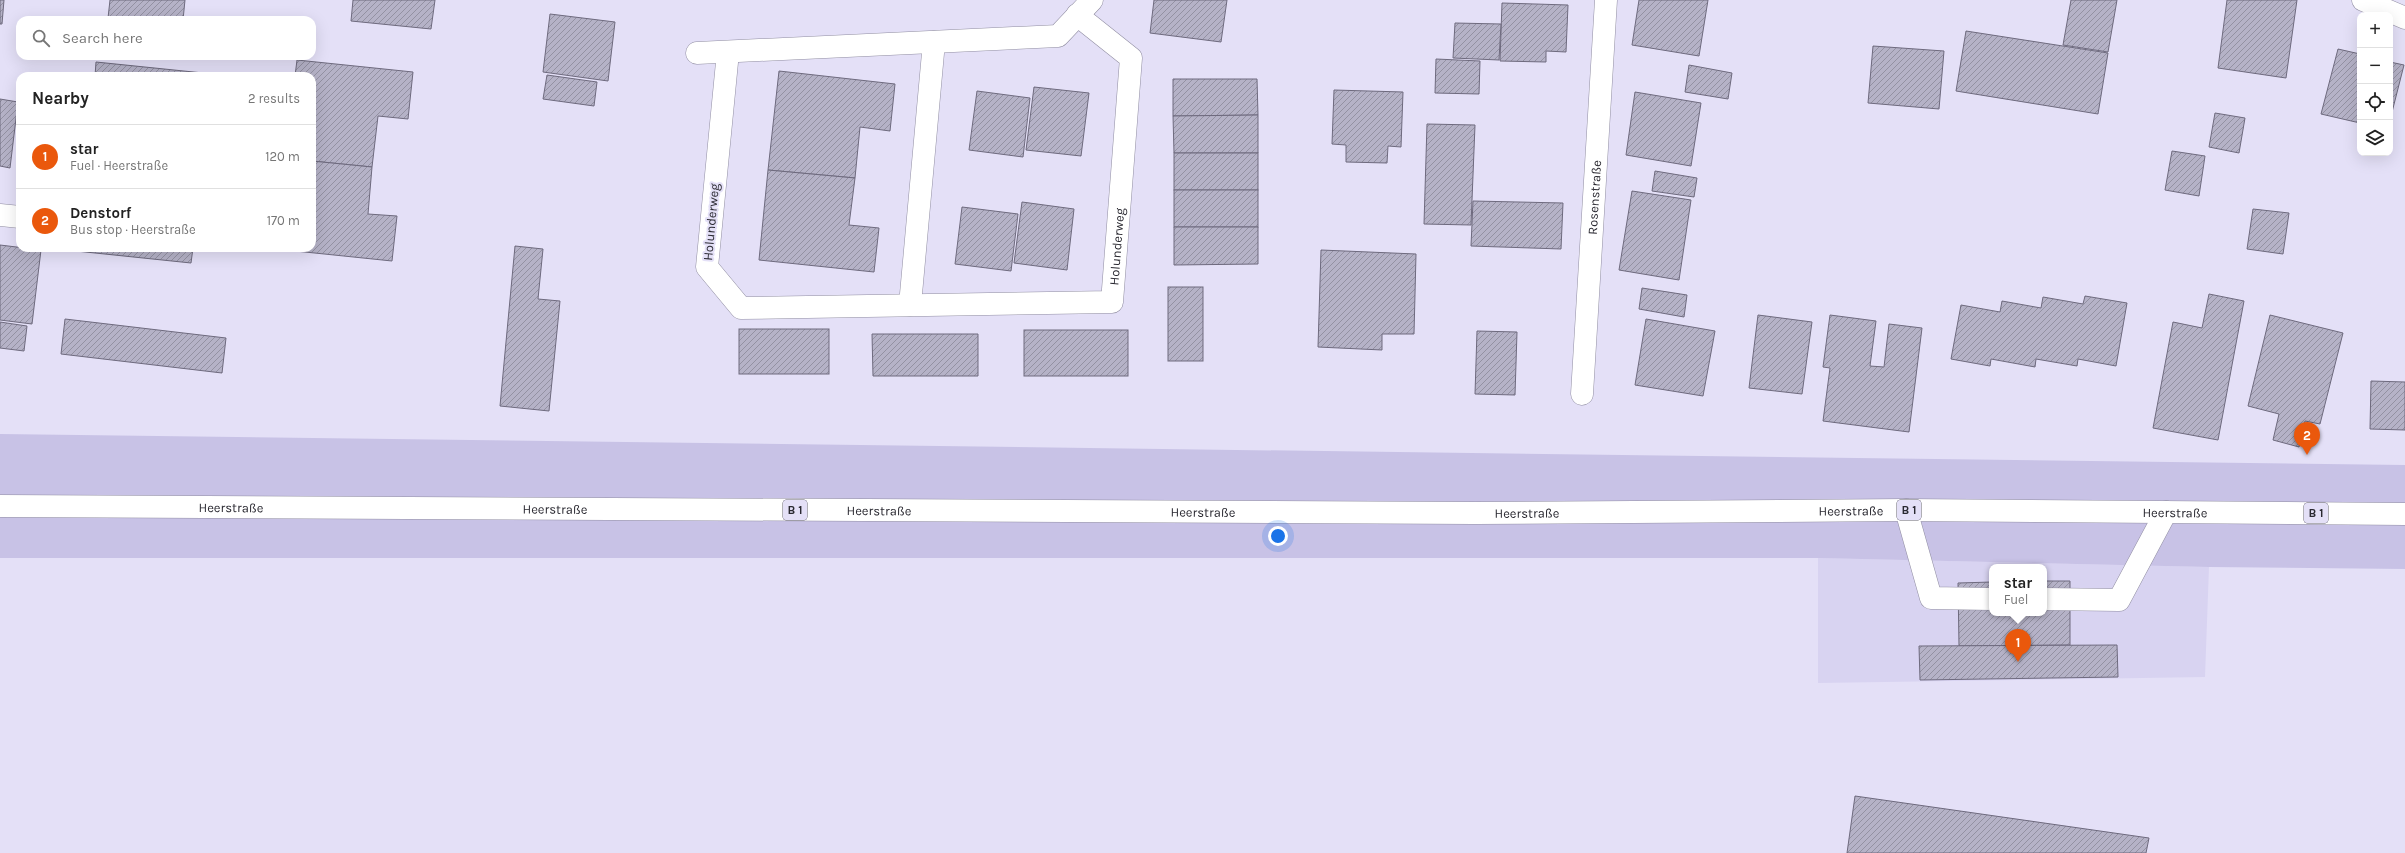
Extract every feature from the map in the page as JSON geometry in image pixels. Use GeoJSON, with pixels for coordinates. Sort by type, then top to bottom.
{"type":"FeatureCollection","features":[{"type":"Feature","properties":{"kind":"main road","name":"Rosenstraße"},"geometry":{"type":"LineString","coordinates":[[1582,394],[1606,0]]}},
{"type":"Feature","properties":{"kind":"main road"},"geometry":{"type":"LineString","coordinates":[[2363,0],[2405,18]]}},
{"type":"Feature","properties":{"kind":"main road","name":"Holunderweg"},"geometry":{"type":"LineString","coordinates":[[698,53],[1058,36],[1084,8],[1131,58],[1112,302],[741,308],[707,267],[728,52]]}},
{"type":"Feature","properties":{"kind":"main road"},"geometry":{"type":"LineString","coordinates":[[910,305],[934,42]]}},
{"type":"Feature","properties":{"kind":"main road"},"geometry":{"type":"LineString","coordinates":[[0,215],[16,217]]}},
{"type":"Feature","properties":{"kind":"main road","name":"Heerstraße"},"geometry":{"type":"LineString","coordinates":[[0,506],[1467,513],[1906,510],[2405,514]]}},
{"type":"Feature","properties":{"kind":"main road"},"geometry":{"type":"LineString","coordinates":[[1906,510],[1931,598],[1989,599]]}},
{"type":"Feature","properties":{"kind":"main road"},"geometry":{"type":"LineString","coordinates":[[2047,599],[2119,600],[2166,512]]}},
{"type":"Feature","properties":{"kind":"shaded area"},"geometry":{"type":"Polygon","coordinates":[[[0,434],[2405,465],[2405,569],[2209,567],[1818,558],[0,558],[0,434]]]}},
{"type":"Feature","properties":{"kind":"shaded area"},"geometry":{"type":"Polygon","coordinates":[[[1818,558],[2209,567],[2205,677],[1818,683],[1818,558]]]}},
{"type":"Feature","properties":{"kind":"building"},"geometry":{"type":"Polygon","coordinates":[[[0,0],[4,0],[2,24],[0,24],[0,0]]]}},
{"type":"Feature","properties":{"kind":"building"},"geometry":{"type":"Polygon","coordinates":[[[110,0],[185,0],[183,16],[108,16],[110,0]]]}},
{"type":"Feature","properties":{"kind":"building"},"geometry":{"type":"Polygon","coordinates":[[[353,0],[435,0],[431,29],[351,21],[353,0]]]}},
{"type":"Feature","properties":{"kind":"building"},"geometry":{"type":"Polygon","coordinates":[[[1154,0],[1227,0],[1221,42],[1150,33],[1154,0]]]}},
{"type":"Feature","properties":{"kind":"building"},"geometry":{"type":"Polygon","coordinates":[[[1639,0],[1708,0],[1699,56],[1632,45],[1639,0]]]}},
{"type":"Feature","properties":{"kind":"building"},"geometry":{"type":"Polygon","coordinates":[[[2071,0],[2117,0],[2108,52],[2063,45],[2071,0]]]}},
{"type":"Feature","properties":{"kind":"building"},"geometry":{"type":"Polygon","coordinates":[[[2227,0],[2297,0],[2286,78],[2218,68],[2227,0]]]}},
{"type":"Feature","properties":{"kind":"building"},"geometry":{"type":"Polygon","coordinates":[[[1502,3],[1568,5],[1566,52],[1546,51],[1546,62],[1500,61],[1502,3]]]}},
{"type":"Feature","properties":{"kind":"building"},"geometry":{"type":"Polygon","coordinates":[[[550,14],[615,22],[608,81],[543,72],[550,14]]]}},
{"type":"Feature","properties":{"kind":"building"},"geometry":{"type":"Polygon","coordinates":[[[1455,23],[1501,24],[1499,60],[1453,58],[1455,23]]]}},
{"type":"Feature","properties":{"kind":"building"},"geometry":{"type":"Polygon","coordinates":[[[1966,31],[2108,53],[2098,114],[1956,91],[1966,31]]]}},
{"type":"Feature","properties":{"kind":"building"},"geometry":{"type":"Polygon","coordinates":[[[1873,46],[1944,51],[1939,109],[1868,103],[1873,46]]]}},
{"type":"Feature","properties":{"kind":"building"},"geometry":{"type":"Polygon","coordinates":[[[2338,49],[2357,53],[2357,122],[2321,114],[2338,49]]]}},
{"type":"Feature","properties":{"kind":"building"},"geometry":{"type":"Polygon","coordinates":[[[1436,59],[1480,61],[1479,94],[1435,93],[1436,59]]]}},
{"type":"Feature","properties":{"kind":"building"},"geometry":{"type":"Polygon","coordinates":[[[297,60],[413,72],[408,119],[378,116],[372,167],[316,161],[316,72],[296,72],[297,60]]]}},
{"type":"Feature","properties":{"kind":"building"},"geometry":{"type":"Polygon","coordinates":[[[96,62],[194,72],[95,72],[96,62]]]}},
{"type":"Feature","properties":{"kind":"building"},"geometry":{"type":"Polygon","coordinates":[[[2393,63],[2404,65],[2393,108],[2393,63]]]}},
{"type":"Feature","properties":{"kind":"building"},"geometry":{"type":"Polygon","coordinates":[[[1689,65],[1732,73],[1728,99],[1685,92],[1689,65]]]}},
{"type":"Feature","properties":{"kind":"building"},"geometry":{"type":"Polygon","coordinates":[[[779,71],[895,84],[890,131],[860,127],[855,178],[768,170],[779,71]]]}},
{"type":"Feature","properties":{"kind":"building"},"geometry":{"type":"Polygon","coordinates":[[[547,75],[597,82],[594,106],[543,99],[547,75]]]}},
{"type":"Feature","properties":{"kind":"building"},"geometry":{"type":"Polygon","coordinates":[[[1173,79],[1257,79],[1258,115],[1173,116],[1173,79]]]}},
{"type":"Feature","properties":{"kind":"building"},"geometry":{"type":"Polygon","coordinates":[[[1034,87],[1089,93],[1081,156],[1026,150],[1034,87]]]}},
{"type":"Feature","properties":{"kind":"building"},"geometry":{"type":"Polygon","coordinates":[[[1334,90],[1403,92],[1401,147],[1388,146],[1387,163],[1346,162],[1346,145],[1332,144],[1334,90]]]}},
{"type":"Feature","properties":{"kind":"building"},"geometry":{"type":"Polygon","coordinates":[[[977,91],[1030,98],[1023,157],[969,150],[977,91]]]}},
{"type":"Feature","properties":{"kind":"building"},"geometry":{"type":"Polygon","coordinates":[[[1635,92],[1701,103],[1691,166],[1626,155],[1635,92]]]}},
{"type":"Feature","properties":{"kind":"building"},"geometry":{"type":"Polygon","coordinates":[[[0,99],[16,102],[16,118],[10,168],[0,166],[0,99]]]}},
{"type":"Feature","properties":{"kind":"building"},"geometry":{"type":"Polygon","coordinates":[[[2215,113],[2245,118],[2239,153],[2209,147],[2215,113]]]}},
{"type":"Feature","properties":{"kind":"building"},"geometry":{"type":"Polygon","coordinates":[[[1258,115],[1258,153],[1174,153],[1173,116],[1258,115]]]}},
{"type":"Feature","properties":{"kind":"building"},"geometry":{"type":"Polygon","coordinates":[[[1427,124],[1475,125],[1471,225],[1424,224],[1427,124]]]}},
{"type":"Feature","properties":{"kind":"building"},"geometry":{"type":"Polygon","coordinates":[[[2172,151],[2205,156],[2199,196],[2165,190],[2172,151]]]}},
{"type":"Feature","properties":{"kind":"building"},"geometry":{"type":"Polygon","coordinates":[[[1174,153],[1258,153],[1258,190],[1174,190],[1174,153]]]}},
{"type":"Feature","properties":{"kind":"building"},"geometry":{"type":"Polygon","coordinates":[[[316,161],[372,167],[368,214],[397,216],[392,261],[305,252],[316,252],[316,161]]]}},
{"type":"Feature","properties":{"kind":"building"},"geometry":{"type":"Polygon","coordinates":[[[768,170],[855,178],[849,225],[879,228],[874,272],[759,260],[768,170]]]}},
{"type":"Feature","properties":{"kind":"building"},"geometry":{"type":"Polygon","coordinates":[[[1655,171],[1697,178],[1694,197],[1652,191],[1655,171]]]}},
{"type":"Feature","properties":{"kind":"building"},"geometry":{"type":"Polygon","coordinates":[[[1174,190],[1258,190],[1258,227],[1174,227],[1174,190]]]}},
{"type":"Feature","properties":{"kind":"building"},"geometry":{"type":"Polygon","coordinates":[[[1632,191],[1691,200],[1679,280],[1619,270],[1632,191]]]}},
{"type":"Feature","properties":{"kind":"building"},"geometry":{"type":"Polygon","coordinates":[[[1473,201],[1563,203],[1561,249],[1471,246],[1473,201]]]}},
{"type":"Feature","properties":{"kind":"building"},"geometry":{"type":"Polygon","coordinates":[[[1022,202],[1074,209],[1067,270],[1014,263],[1022,202]]]}},
{"type":"Feature","properties":{"kind":"building"},"geometry":{"type":"Polygon","coordinates":[[[962,207],[1018,214],[1011,271],[955,264],[962,207]]]}},
{"type":"Feature","properties":{"kind":"building"},"geometry":{"type":"Polygon","coordinates":[[[2253,209],[2289,213],[2283,254],[2247,249],[2253,209]]]}},
{"type":"Feature","properties":{"kind":"building"},"geometry":{"type":"Polygon","coordinates":[[[1174,227],[1258,227],[1258,264],[1174,265],[1174,227]]]}},
{"type":"Feature","properties":{"kind":"building"},"geometry":{"type":"Polygon","coordinates":[[[0,245],[16,247],[16,252],[41,252],[32,324],[0,320],[0,245]]]}},
{"type":"Feature","properties":{"kind":"building"},"geometry":{"type":"Polygon","coordinates":[[[515,246],[543,249],[538,299],[560,301],[549,411],[500,406],[515,246]]]}},
{"type":"Feature","properties":{"kind":"building"},"geometry":{"type":"Polygon","coordinates":[[[1321,250],[1416,254],[1414,334],[1382,334],[1382,350],[1318,347],[1321,250]]]}},
{"type":"Feature","properties":{"kind":"building"},"geometry":{"type":"Polygon","coordinates":[[[86,252],[192,252],[191,263],[86,252]]]}},
{"type":"Feature","properties":{"kind":"building"},"geometry":{"type":"Polygon","coordinates":[[[1168,287],[1203,287],[1203,361],[1168,361],[1168,287]]]}},
{"type":"Feature","properties":{"kind":"building"},"geometry":{"type":"Polygon","coordinates":[[[1642,288],[1687,295],[1684,317],[1639,309],[1642,288]]]}},
{"type":"Feature","properties":{"kind":"building"},"geometry":{"type":"Polygon","coordinates":[[[2209,294],[2244,301],[2218,440],[2153,428],[2173,322],[2202,328],[2209,294]]]}},
{"type":"Feature","properties":{"kind":"building"},"geometry":{"type":"Polygon","coordinates":[[[2085,296],[2127,303],[2116,366],[2078,359],[2077,366],[2036,359],[2035,367],[1991,359],[1990,366],[1951,359],[1961,305],[2000,312],[2002,301],[2041,308],[2043,297],[2083,304],[2085,296]]]}},
{"type":"Feature","properties":{"kind":"building"},"geometry":{"type":"Polygon","coordinates":[[[1758,315],[1812,322],[1802,394],[1749,388],[1758,315]]]}},
{"type":"Feature","properties":{"kind":"building"},"geometry":{"type":"Polygon","coordinates":[[[1830,315],[1876,321],[1870,366],[1884,367],[1889,324],[1922,328],[1909,432],[1823,421],[1830,368],[1823,367],[1830,315]]]}},
{"type":"Feature","properties":{"kind":"building"},"geometry":{"type":"Polygon","coordinates":[[[2270,315],[2343,333],[2320,424],[2305,421],[2299,447],[2273,440],[2279,414],[2248,406],[2270,315]]]}},
{"type":"Feature","properties":{"kind":"building"},"geometry":{"type":"Polygon","coordinates":[[[65,319],[226,338],[222,373],[61,354],[65,319]]]}},
{"type":"Feature","properties":{"kind":"building"},"geometry":{"type":"Polygon","coordinates":[[[1646,319],[1715,331],[1703,396],[1635,385],[1646,319]]]}},
{"type":"Feature","properties":{"kind":"building"},"geometry":{"type":"Polygon","coordinates":[[[0,322],[27,326],[24,351],[0,348],[0,322]]]}},
{"type":"Feature","properties":{"kind":"building"},"geometry":{"type":"Polygon","coordinates":[[[739,329],[829,329],[829,374],[739,374],[739,329]]]}},
{"type":"Feature","properties":{"kind":"building"},"geometry":{"type":"Polygon","coordinates":[[[1024,330],[1128,330],[1128,376],[1024,376],[1024,330]]]}},
{"type":"Feature","properties":{"kind":"building"},"geometry":{"type":"Polygon","coordinates":[[[1477,331],[1517,332],[1515,395],[1475,394],[1477,331]]]}},
{"type":"Feature","properties":{"kind":"building"},"geometry":{"type":"Polygon","coordinates":[[[872,334],[978,334],[978,376],[873,376],[872,334]]]}},
{"type":"Feature","properties":{"kind":"building"},"geometry":{"type":"Polygon","coordinates":[[[2371,381],[2405,382],[2405,430],[2370,429],[2371,381]]]}},
{"type":"Feature","properties":{"kind":"building"},"geometry":{"type":"Polygon","coordinates":[[[2047,581],[2070,581],[2070,645],[1959,646],[1958,583],[1989,582],[1989,616],[2047,616],[2047,581]]]}},
{"type":"Feature","properties":{"kind":"building"},"geometry":{"type":"Polygon","coordinates":[[[2117,645],[2118,677],[1920,680],[1919,646],[2117,645]]]}},
{"type":"Feature","properties":{"kind":"building"},"geometry":{"type":"Polygon","coordinates":[[[1855,796],[2149,838],[2146,853],[1847,853],[1855,796]]]}},
{"type":"Feature","properties":{"kind":"place","name":"Denstorf"},"geometry":{"type":"Point","coordinates":[2307,455]}},
{"type":"Feature","properties":{"kind":"place","name":"star"},"geometry":{"type":"Point","coordinates":[2018,662]}}]}
